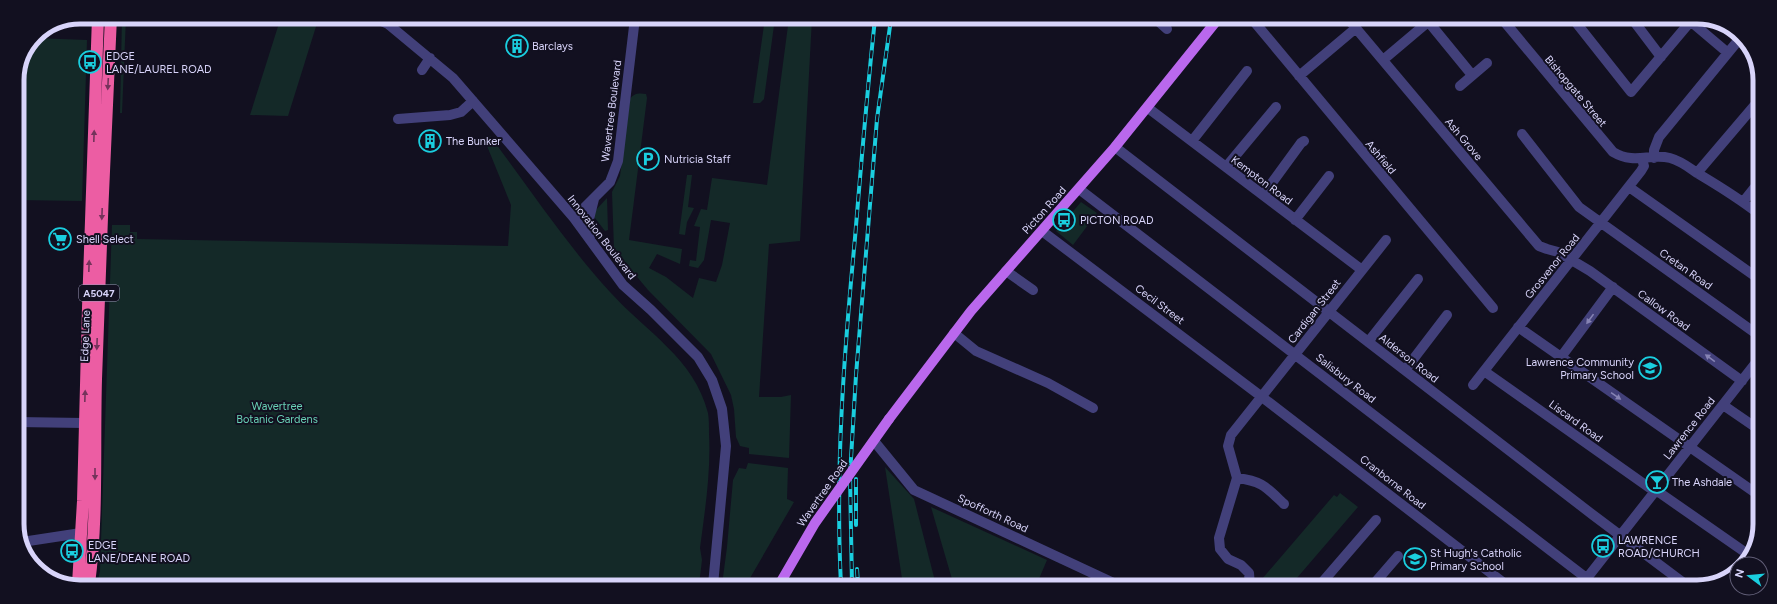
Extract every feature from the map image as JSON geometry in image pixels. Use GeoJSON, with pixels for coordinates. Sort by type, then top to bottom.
{"type":"FeatureCollection","features":[{"type":"Feature","properties":{"kind":"highway","name":"Edge Lane"},"geometry":{"type":"LineString","coordinates":[[79,580],[81,561],[84,423],[98,24]]}},
{"type":"Feature","properties":{"kind":"highway","name":"Edge Lane"},"geometry":{"type":"LineString","coordinates":[[89,580],[95,516],[95,415],[111,24]]}},
{"type":"Feature","properties":{"kind":"main road","name":"Picton Road"},"geometry":{"type":"LineString","coordinates":[[889,419],[954,333],[1006,271],[1115,148],[1214,24]]}},
{"type":"Feature","properties":{"kind":"main road","name":"Wavertree Road"},"geometry":{"type":"LineString","coordinates":[[782,580],[815,523],[889,419]]}},
{"type":"Feature","properties":{"kind":"street","name":"Innovation Boulevard"},"geometry":{"type":"LineString","coordinates":[[393,24],[453,78],[574,218],[623,285],[698,357],[712,380],[722,409],[726,446],[713,580]]}},
{"type":"Feature","properties":{"kind":"street","name":"Wavertree Boulevard"},"geometry":{"type":"LineString","coordinates":[[574,218],[610,182],[618,161],[634,24]]}},
{"type":"Feature","properties":{"kind":"street"},"geometry":{"type":"LineString","coordinates":[[1159,24],[1167,28]]}},
{"type":"Feature","properties":{"kind":"street","name":"Ashfield"},"geometry":{"type":"LineString","coordinates":[[1256,24],[1494,308]]}},
{"type":"Feature","properties":{"kind":"street","name":"Ash Grove"},"geometry":{"type":"LineString","coordinates":[[1352,24],[1539,246],[1558,252],[1572,259]]}},
{"type":"Feature","properties":{"kind":"street"},"geometry":{"type":"LineString","coordinates":[[1382,60],[1424,24]]}},
{"type":"Feature","properties":{"kind":"street"},"geometry":{"type":"LineString","coordinates":[[1430,24],[1472,75]]}},
{"type":"Feature","properties":{"kind":"street","name":"Bishopgate Street"},"geometry":{"type":"LineString","coordinates":[[1506,24],[1613,152],[1626,158],[1668,158],[1678,161],[1753,210]]}},
{"type":"Feature","properties":{"kind":"street"},"geometry":{"type":"LineString","coordinates":[[1577,24],[1631,92],[1687,24]]}},
{"type":"Feature","properties":{"kind":"street"},"geometry":{"type":"LineString","coordinates":[[1636,24],[1661,57]]}},
{"type":"Feature","properties":{"kind":"street"},"geometry":{"type":"LineString","coordinates":[[1693,24],[1728,53]]}},
{"type":"Feature","properties":{"kind":"street"},"geometry":{"type":"LineString","coordinates":[[1299,76],[1356,28]]}},
{"type":"Feature","properties":{"kind":"street"},"geometry":{"type":"LineString","coordinates":[[1654,158],[1654,150],[1659,136],[1737,40]]}},
{"type":"Feature","properties":{"kind":"street"},"geometry":{"type":"LineString","coordinates":[[422,70],[430,58]]}},
{"type":"Feature","properties":{"kind":"street"},"geometry":{"type":"LineString","coordinates":[[1460,86],[1487,63]]}},
{"type":"Feature","properties":{"kind":"street"},"geometry":{"type":"LineString","coordinates":[[1192,141],[1247,71]]}},
{"type":"Feature","properties":{"kind":"street"},"geometry":{"type":"LineString","coordinates":[[398,119],[456,114],[461,112],[473,101]]}},
{"type":"Feature","properties":{"kind":"street"},"geometry":{"type":"LineString","coordinates":[[1226,167],[1276,107]]}},
{"type":"Feature","properties":{"kind":"street"},"geometry":{"type":"LineString","coordinates":[[1697,173],[1753,107]]}},
{"type":"Feature","properties":{"kind":"street","name":"Kempton Road"},"geometry":{"type":"LineString","coordinates":[[1148,108],[1362,270]]}},
{"type":"Feature","properties":{"kind":"street","name":"Cretan Road"},"geometry":{"type":"LineString","coordinates":[[1522,134],[1579,207],[1753,331]]}},
{"type":"Feature","properties":{"kind":"street"},"geometry":{"type":"LineString","coordinates":[[1263,195],[1304,141]]}},
{"type":"Feature","properties":{"kind":"street","name":"Alderson Road"},"geometry":{"type":"LineString","coordinates":[[1115,148],[1680,580]]}},
{"type":"Feature","properties":{"kind":"street","name":"Grosvenor Road"},"geometry":{"type":"LineString","coordinates":[[1473,385],[1629,187],[1644,166],[1642,159]]}},
{"type":"Feature","properties":{"kind":"street"},"geometry":{"type":"LineString","coordinates":[[1296,220],[1329,176]]}},
{"type":"Feature","properties":{"kind":"street"},"geometry":{"type":"LineString","coordinates":[[1629,187],[1753,275]]}},
{"type":"Feature","properties":{"kind":"street","name":"Salisbury Road"},"geometry":{"type":"LineString","coordinates":[[1080,189],[1589,580]]}},
{"type":"Feature","properties":{"kind":"street"},"geometry":{"type":"LineString","coordinates":[[1743,202],[1753,190]]}},
{"type":"Feature","properties":{"kind":"street"},"geometry":{"type":"LineString","coordinates":[[590,240],[589,219],[594,198]]}},
{"type":"Feature","properties":{"kind":"street","name":"Cecil Street"},"geometry":{"type":"LineString","coordinates":[[1042,231],[1262,396]]}},
{"type":"Feature","properties":{"kind":"street","name":"Cardigan Street"},"geometry":{"type":"LineString","coordinates":[[1237,478],[1228,446],[1231,435],[1386,240]]}},
{"type":"Feature","properties":{"kind":"street","name":"Callow Road"},"geometry":{"type":"LineString","coordinates":[[1572,259],[1742,381]]}},
{"type":"Feature","properties":{"kind":"street"},"geometry":{"type":"LineString","coordinates":[[1006,271],[1033,290]]}},
{"type":"Feature","properties":{"kind":"street"},"geometry":{"type":"LineString","coordinates":[[1368,342],[1418,279]]}},
{"type":"Feature","properties":{"kind":"street"},"geometry":{"type":"LineString","coordinates":[[1561,357],[1613,287]]}},
{"type":"Feature","properties":{"kind":"street"},"geometry":{"type":"LineString","coordinates":[[1405,370],[1447,315]]}},
{"type":"Feature","properties":{"kind":"street"},"geometry":{"type":"LineString","coordinates":[[1518,327],[1753,491]]}},
{"type":"Feature","properties":{"kind":"street"},"geometry":{"type":"LineString","coordinates":[[954,333],[976,351],[1048,383],[1093,408]]}},
{"type":"Feature","properties":{"kind":"street","name":"Lawrence Road"},"geometry":{"type":"LineString","coordinates":[[1587,578],[1753,367]]}},
{"type":"Feature","properties":{"kind":"street","name":"Liscard Road"},"geometry":{"type":"LineString","coordinates":[[1484,371],[1654,491],[1660,493],[1745,552]]}},
{"type":"Feature","properties":{"kind":"street","name":"Cranborne Road"},"geometry":{"type":"LineString","coordinates":[[1262,396],[1500,580]]}},
{"type":"Feature","properties":{"kind":"street"},"geometry":{"type":"LineString","coordinates":[[1723,405],[1753,426]]}},
{"type":"Feature","properties":{"kind":"street"},"geometry":{"type":"LineString","coordinates":[[24,422],[84,423]]}},
{"type":"Feature","properties":{"kind":"street","name":"Spofforth Road"},"geometry":{"type":"LineString","coordinates":[[874,441],[914,490],[1107,580]]}},
{"type":"Feature","properties":{"kind":"street"},"geometry":{"type":"LineString","coordinates":[[1250,580],[1249,573],[1241,565],[1228,559],[1220,549],[1219,538],[1237,478],[1253,480],[1264,486],[1284,504]]}},
{"type":"Feature","properties":{"kind":"street"},"geometry":{"type":"LineString","coordinates":[[1324,580],[1376,520]]}},
{"type":"Feature","properties":{"kind":"street"},"geometry":{"type":"LineString","coordinates":[[27,541],[81,533]]}},
{"type":"Feature","properties":{"kind":"street"},"geometry":{"type":"LineString","coordinates":[[1377,580],[1398,556]]}},
{"type":"Feature","properties":{"kind":"green space"},"geometry":{"type":"Polygon","coordinates":[[[122,24],[126,24],[122,113],[120,113],[122,24]]]}},
{"type":"Feature","properties":{"kind":"green space"},"geometry":{"type":"Polygon","coordinates":[[[279,24],[317,24],[288,116],[250,115],[279,24]]]}},
{"type":"Feature","properties":{"kind":"green space"},"geometry":{"type":"Polygon","coordinates":[[[764,24],[774,24],[764,99],[760,103],[753,103],[764,24]]]}},
{"type":"Feature","properties":{"kind":"green space"},"geometry":{"type":"Polygon","coordinates":[[[788,24],[812,24],[800,241],[769,244],[759,397],[781,397],[791,395],[789,458],[749,454],[749,448],[740,446],[736,437],[734,409],[731,395],[711,354],[648,290],[614,249],[612,192],[620,176],[630,99],[637,94],[646,94],[647,98],[629,240],[682,249],[680,264],[657,254],[649,268],[666,277],[693,298],[699,278],[716,282],[722,265],[730,223],[711,220],[704,260],[698,268],[689,266],[690,260],[696,261],[700,227],[694,226],[701,209],[707,210],[712,178],[767,185],[788,24]]]}},
{"type":"Feature","properties":{"kind":"green space"},"geometry":{"type":"Polygon","coordinates":[[[42,38],[87,40],[82,201],[24,200],[25,69],[28,58],[33,49],[42,38]]]}},
{"type":"Feature","properties":{"kind":"green space","name":"Wavertree Botanic Gardens"},"geometry":{"type":"Polygon","coordinates":[[[490,136],[578,255],[610,292],[680,361],[692,377],[701,394],[708,413],[709,462],[700,548],[702,560],[700,580],[98,580],[100,571],[112,225],[130,225],[130,232],[137,232],[137,239],[508,246],[511,205],[485,141],[490,136]]]}},
{"type":"Feature","properties":{"kind":"green space"},"geometry":{"type":"Polygon","coordinates":[[[687,175],[692,175],[688,207],[694,208],[687,222],[685,235],[679,234],[687,175]]]}},
{"type":"Feature","properties":{"kind":"green space"},"geometry":{"type":"Polygon","coordinates":[[[607,198],[608,230],[605,231],[595,218],[592,217],[595,211],[607,198]]]}},
{"type":"Feature","properties":{"kind":"green space"},"geometry":{"type":"Polygon","coordinates":[[[1081,202],[1097,213],[1073,245],[1056,231],[1081,202]]]}},
{"type":"Feature","properties":{"kind":"green space"},"geometry":{"type":"Polygon","coordinates":[[[748,463],[788,468],[787,499],[794,502],[749,580],[723,580],[733,480],[739,468],[746,469],[748,463]]]}},
{"type":"Feature","properties":{"kind":"green space"},"geometry":{"type":"Polygon","coordinates":[[[885,467],[914,499],[935,580],[902,580],[885,467]]]}},
{"type":"Feature","properties":{"kind":"green space"},"geometry":{"type":"Polygon","coordinates":[[[1340,493],[1358,507],[1295,580],[1261,580],[1334,495],[1337,497],[1340,493]]]}},
{"type":"Feature","properties":{"kind":"green space"},"geometry":{"type":"Polygon","coordinates":[[[931,507],[1047,560],[1039,580],[952,580],[931,507]]]}},
{"type":"Feature","properties":{"kind":"railway"},"geometry":{"type":"LineString","coordinates":[[841,580],[839,498],[844,368],[864,128],[874,24]]}},
{"type":"Feature","properties":{"kind":"railway"},"geometry":{"type":"LineString","coordinates":[[852,580],[850,475],[856,375],[877,119],[890,24]]}},
{"type":"Feature","properties":{"kind":"railway"},"geometry":{"type":"LineString","coordinates":[[856,479],[856,525]]}},
{"type":"Feature","properties":{"kind":"railway"},"geometry":{"type":"LineString","coordinates":[[857,569],[858,580]]}},
{"type":"Feature","properties":{"kind":"place","name":"Barclays"},"geometry":{"type":"Point","coordinates":[517,46]}},
{"type":"Feature","properties":{"kind":"place","name":"EDGE LANE/LAUREL ROAD"},"geometry":{"type":"Point","coordinates":[90,62]}},
{"type":"Feature","properties":{"kind":"place","name":"The Bunker"},"geometry":{"type":"Point","coordinates":[430,141]}},
{"type":"Feature","properties":{"kind":"place","name":"Nutricia Staff"},"geometry":{"type":"Point","coordinates":[648,159]}},
{"type":"Feature","properties":{"kind":"place","name":"PICTON ROAD"},"geometry":{"type":"Point","coordinates":[1064,220]}},
{"type":"Feature","properties":{"kind":"place","name":"Shell Select"},"geometry":{"type":"Point","coordinates":[60,239]}},
{"type":"Feature","properties":{"kind":"place","name":"Lawrence Community Primary School"},"geometry":{"type":"Point","coordinates":[1650,368]}},
{"type":"Feature","properties":{"kind":"place","name":"The Ashdale"},"geometry":{"type":"Point","coordinates":[1657,482]}},
{"type":"Feature","properties":{"kind":"place","name":"LAWRENCE ROAD/CHURCH"},"geometry":{"type":"Point","coordinates":[1603,546]}},
{"type":"Feature","properties":{"kind":"place","name":"EDGE LANE/DEANE ROAD"},"geometry":{"type":"Point","coordinates":[72,551]}},
{"type":"Feature","properties":{"kind":"place","name":"St Hugh's Catholic Primary School"},"geometry":{"type":"Point","coordinates":[1415,559]}}]}
